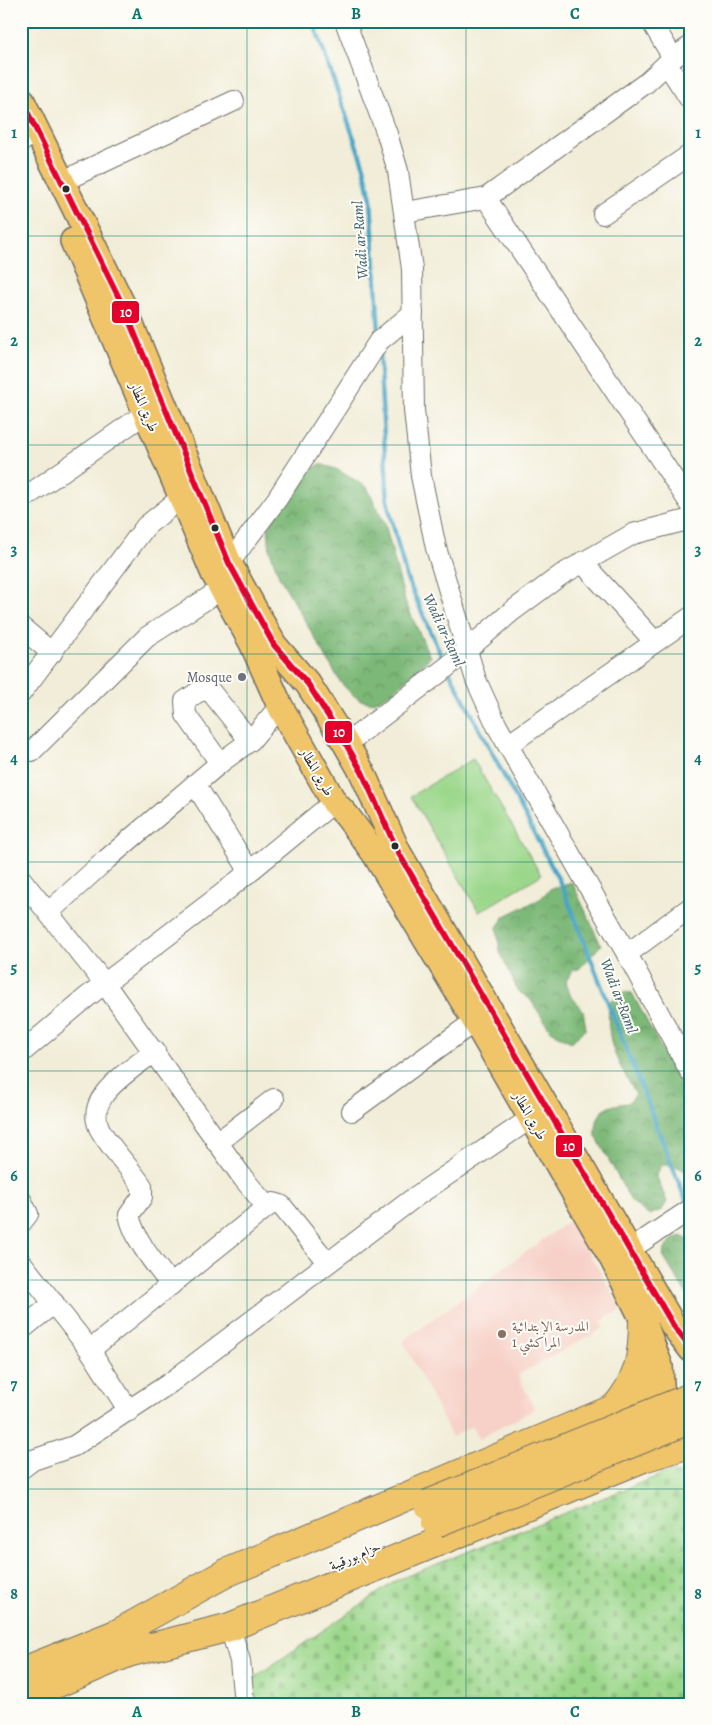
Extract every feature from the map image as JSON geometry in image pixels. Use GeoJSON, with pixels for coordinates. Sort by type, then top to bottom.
{"type":"FeatureCollection","features":[{"type":"Feature","properties":{"kind":"highway"},"geometry":{"type":"LineString","coordinates":[[611,1411],[626,1395],[638,1372],[643,1349],[643,1320]]}},
{"type":"Feature","properties":{"kind":"highway"},"geometry":{"type":"LineString","coordinates":[[122,1643],[226,1573],[413,1492],[611,1411],[660,1386]]}},
{"type":"Feature","properties":{"kind":"highway","name":"حزام بورقيبة"},"geometry":{"type":"LineString","coordinates":[[21,1699],[122,1643],[432,1514],[691,1397]]}},
{"type":"Feature","properties":{"kind":"highway","name":"حزام بورقيبة"},"geometry":{"type":"LineString","coordinates":[[432,1514],[691,1419]]}},
{"type":"Feature","properties":{"kind":"highway"},"geometry":{"type":"LineString","coordinates":[[122,1643],[230,1628],[643,1458],[688,1448]]}},
{"type":"Feature","properties":{"kind":"highway","name":"حزام بورقيبة"},"geometry":{"type":"LineString","coordinates":[[21,1672],[122,1643]]}},
{"type":"Feature","properties":{"kind":"main road","name":"طريق المطار"},"geometry":{"type":"LineString","coordinates":[[21,99],[26,136],[86,267],[155,409],[222,575],[278,702],[341,809],[375,854],[475,1021],[539,1112]]}},
{"type":"Feature","properties":{"kind":"main road","name":"طريق المطار"},"geometry":{"type":"LineString","coordinates":[[26,136],[63,181],[124,308],[155,409]]}},
{"type":"Feature","properties":{"kind":"main road","name":"طريق المطار"},"geometry":{"type":"LineString","coordinates":[[222,575],[274,645],[308,684],[362,772],[398,852],[591,1204],[643,1320],[660,1366],[660,1386],[656,1398],[656,1413],[662,1427],[671,1438],[688,1448]]}},
{"type":"Feature","properties":{"kind":"main road"},"geometry":{"type":"LineString","coordinates":[[278,702],[288,690],[308,684]]}},
{"type":"Feature","properties":{"kind":"main road"},"geometry":{"type":"LineString","coordinates":[[341,809],[359,812],[374,801]]}},
{"type":"Feature","properties":{"kind":"main road","name":"طريق المطار"},"geometry":{"type":"LineString","coordinates":[[591,1204],[629,1250],[673,1325],[691,1349]]}},
{"type":"Feature","properties":{"kind":"main road"},"geometry":{"type":"LineString","coordinates":[[660,1386],[670,1372],[682,1365],[691,1363]]}},
{"type":"Feature","properties":{"kind":"street"},"geometry":{"type":"LineString","coordinates":[[345,21],[388,134],[398,171],[412,269],[414,410],[422,476],[436,548],[466,651],[485,702],[508,745],[688,1062]]}},
{"type":"Feature","properties":{"kind":"street"},"geometry":{"type":"LineString","coordinates":[[651,21],[691,102]]}},
{"type":"Feature","properties":{"kind":"street"},"geometry":{"type":"LineString","coordinates":[[405,212],[486,198],[646,83],[670,61],[691,46]]}},
{"type":"Feature","properties":{"kind":"street"},"geometry":{"type":"LineString","coordinates":[[63,181],[234,101]]}},
{"type":"Feature","properties":{"kind":"street"},"geometry":{"type":"LineString","coordinates":[[603,214],[691,154]]}},
{"type":"Feature","properties":{"kind":"street"},"geometry":{"type":"LineString","coordinates":[[486,198],[691,505]]}},
{"type":"Feature","properties":{"kind":"street"},"geometry":{"type":"LineString","coordinates":[[32,752],[147,637],[222,575],[277,498],[379,341],[413,313]]}},
{"type":"Feature","properties":{"kind":"street"},"geometry":{"type":"LineString","coordinates":[[21,500],[155,409]]}},
{"type":"Feature","properties":{"kind":"street"},"geometry":{"type":"LineString","coordinates":[[21,693],[146,526],[190,494]]}},
{"type":"Feature","properties":{"kind":"street"},"geometry":{"type":"LineString","coordinates":[[346,744],[466,651],[511,612],[561,575],[644,529],[676,524],[691,519]]}},
{"type":"Feature","properties":{"kind":"street"},"geometry":{"type":"LineString","coordinates":[[582,562],[655,642]]}},
{"type":"Feature","properties":{"kind":"street"},"geometry":{"type":"LineString","coordinates":[[508,745],[691,617]]}},
{"type":"Feature","properties":{"kind":"street"},"geometry":{"type":"LineString","coordinates":[[21,627],[52,653]]}},
{"type":"Feature","properties":{"kind":"street"},"geometry":{"type":"LineString","coordinates":[[220,763],[186,715],[185,701],[201,690],[211,692],[250,741]]}},
{"type":"Feature","properties":{"kind":"street"},"geometry":{"type":"LineString","coordinates":[[49,912],[107,859],[195,784],[250,741],[278,702]]}},
{"type":"Feature","properties":{"kind":"street"},"geometry":{"type":"LineString","coordinates":[[195,784],[250,872]]}},
{"type":"Feature","properties":{"kind":"street"},"geometry":{"type":"LineString","coordinates":[[21,1053],[105,984],[250,872],[341,809]]}},
{"type":"Feature","properties":{"kind":"street"},"geometry":{"type":"LineString","coordinates":[[21,879],[105,984],[155,1051],[217,1143],[267,1207]]}},
{"type":"Feature","properties":{"kind":"street"},"geometry":{"type":"LineString","coordinates":[[627,954],[691,907]]}},
{"type":"Feature","properties":{"kind":"street"},"geometry":{"type":"LineString","coordinates":[[352,1111],[475,1021]]}},
{"type":"Feature","properties":{"kind":"street"},"geometry":{"type":"LineString","coordinates":[[155,1051],[108,1090],[96,1107],[96,1115],[102,1133],[142,1186],[142,1197],[129,1215],[130,1221],[149,1256],[171,1285]]}},
{"type":"Feature","properties":{"kind":"street"},"geometry":{"type":"LineString","coordinates":[[217,1143],[274,1099]]}},
{"type":"Feature","properties":{"kind":"street"},"geometry":{"type":"LineString","coordinates":[[21,1468],[32,1460],[74,1446],[129,1411],[223,1344],[327,1262],[472,1156],[539,1112]]}},
{"type":"Feature","properties":{"kind":"street"},"geometry":{"type":"LineString","coordinates":[[21,1200],[28,1214],[21,1223]]}},
{"type":"Feature","properties":{"kind":"street"},"geometry":{"type":"LineString","coordinates":[[90,1350],[267,1207],[276,1202],[281,1205],[327,1262]]}},
{"type":"Feature","properties":{"kind":"street"},"geometry":{"type":"LineString","coordinates":[[629,1250],[691,1209]]}},
{"type":"Feature","properties":{"kind":"street"},"geometry":{"type":"LineString","coordinates":[[21,1262],[90,1350],[129,1411]]}},
{"type":"Feature","properties":{"kind":"street"},"geometry":{"type":"LineString","coordinates":[[21,1330],[54,1303]]}},
{"type":"Feature","properties":{"kind":"street"},"geometry":{"type":"LineString","coordinates":[[230,1628],[240,1661],[244,1704]]}},
{"type":"Feature","properties":{"kind":"shaded area","name":"المدرسة الإبتدائية المراكشي 1"},"geometry":{"type":"Polygon","coordinates":[[[570,1220],[622,1310],[601,1321],[604,1328],[518,1375],[535,1409],[479,1439],[472,1426],[452,1437],[403,1341],[570,1220]]]}},
{"type":"Feature","properties":{"kind":"green space"},"geometry":{"type":"Polygon","coordinates":[[[320,464],[336,469],[367,487],[385,524],[405,601],[430,657],[401,685],[384,698],[376,701],[361,700],[341,683],[279,576],[270,551],[268,528],[301,477],[320,464]]]}},
{"type":"Feature","properties":{"kind":"green space"},"geometry":{"type":"Polygon","coordinates":[[[473,759],[541,875],[479,912],[411,796],[473,759]]]}},
{"type":"Feature","properties":{"kind":"green space"},"geometry":{"type":"Polygon","coordinates":[[[572,882],[601,945],[579,969],[573,970],[566,981],[570,995],[583,1010],[586,1029],[571,1042],[551,1031],[530,999],[518,991],[500,952],[497,927],[505,916],[540,899],[551,888],[572,882]]]}},
{"type":"Feature","properties":{"kind":"green space"},"geometry":{"type":"Polygon","coordinates":[[[623,992],[632,993],[691,1105],[691,1178],[678,1167],[662,1165],[656,1175],[667,1202],[662,1210],[648,1215],[631,1201],[596,1136],[598,1120],[604,1110],[614,1105],[629,1103],[636,1094],[618,1061],[609,1030],[609,1002],[623,992]]]}},
{"type":"Feature","properties":{"kind":"green space"},"geometry":{"type":"Polygon","coordinates":[[[681,1236],[691,1241],[691,1302],[663,1256],[669,1243],[681,1236]]]}},
{"type":"Feature","properties":{"kind":"green space"},"geometry":{"type":"Polygon","coordinates":[[[668,1472],[691,1476],[691,1697],[680,1704],[254,1704],[252,1679],[397,1580],[668,1472]]]}},
{"type":"Feature","properties":{"kind":"waterway","name":"Wadi ar-Raml"},"geometry":{"type":"LineString","coordinates":[[313,21],[364,167],[371,199],[379,335]]}},
{"type":"Feature","properties":{"kind":"waterway","name":"Wadi ar-Raml"},"geometry":{"type":"LineString","coordinates":[[379,352],[388,505],[406,576],[444,662]]}},
{"type":"Feature","properties":{"kind":"waterway","name":"Wadi ar-Raml"},"geometry":{"type":"LineString","coordinates":[[450,673],[563,888],[688,1206]]}},
{"type":"Feature","properties":{"kind":"transit line","name":"10"},"geometry":{"type":"LineString","coordinates":[[21,99],[124,308],[229,563],[274,645],[308,684],[346,744],[362,772],[398,852],[673,1325],[691,1349]]}},
{"type":"Feature","properties":{"kind":"place","name":"Mosque"},"geometry":{"type":"Point","coordinates":[242,677]}},
{"type":"Feature","properties":{"kind":"place","name":"المدرسة الإبتدائية المراكشي 1"},"geometry":{"type":"Point","coordinates":[502,1334]}}]}
